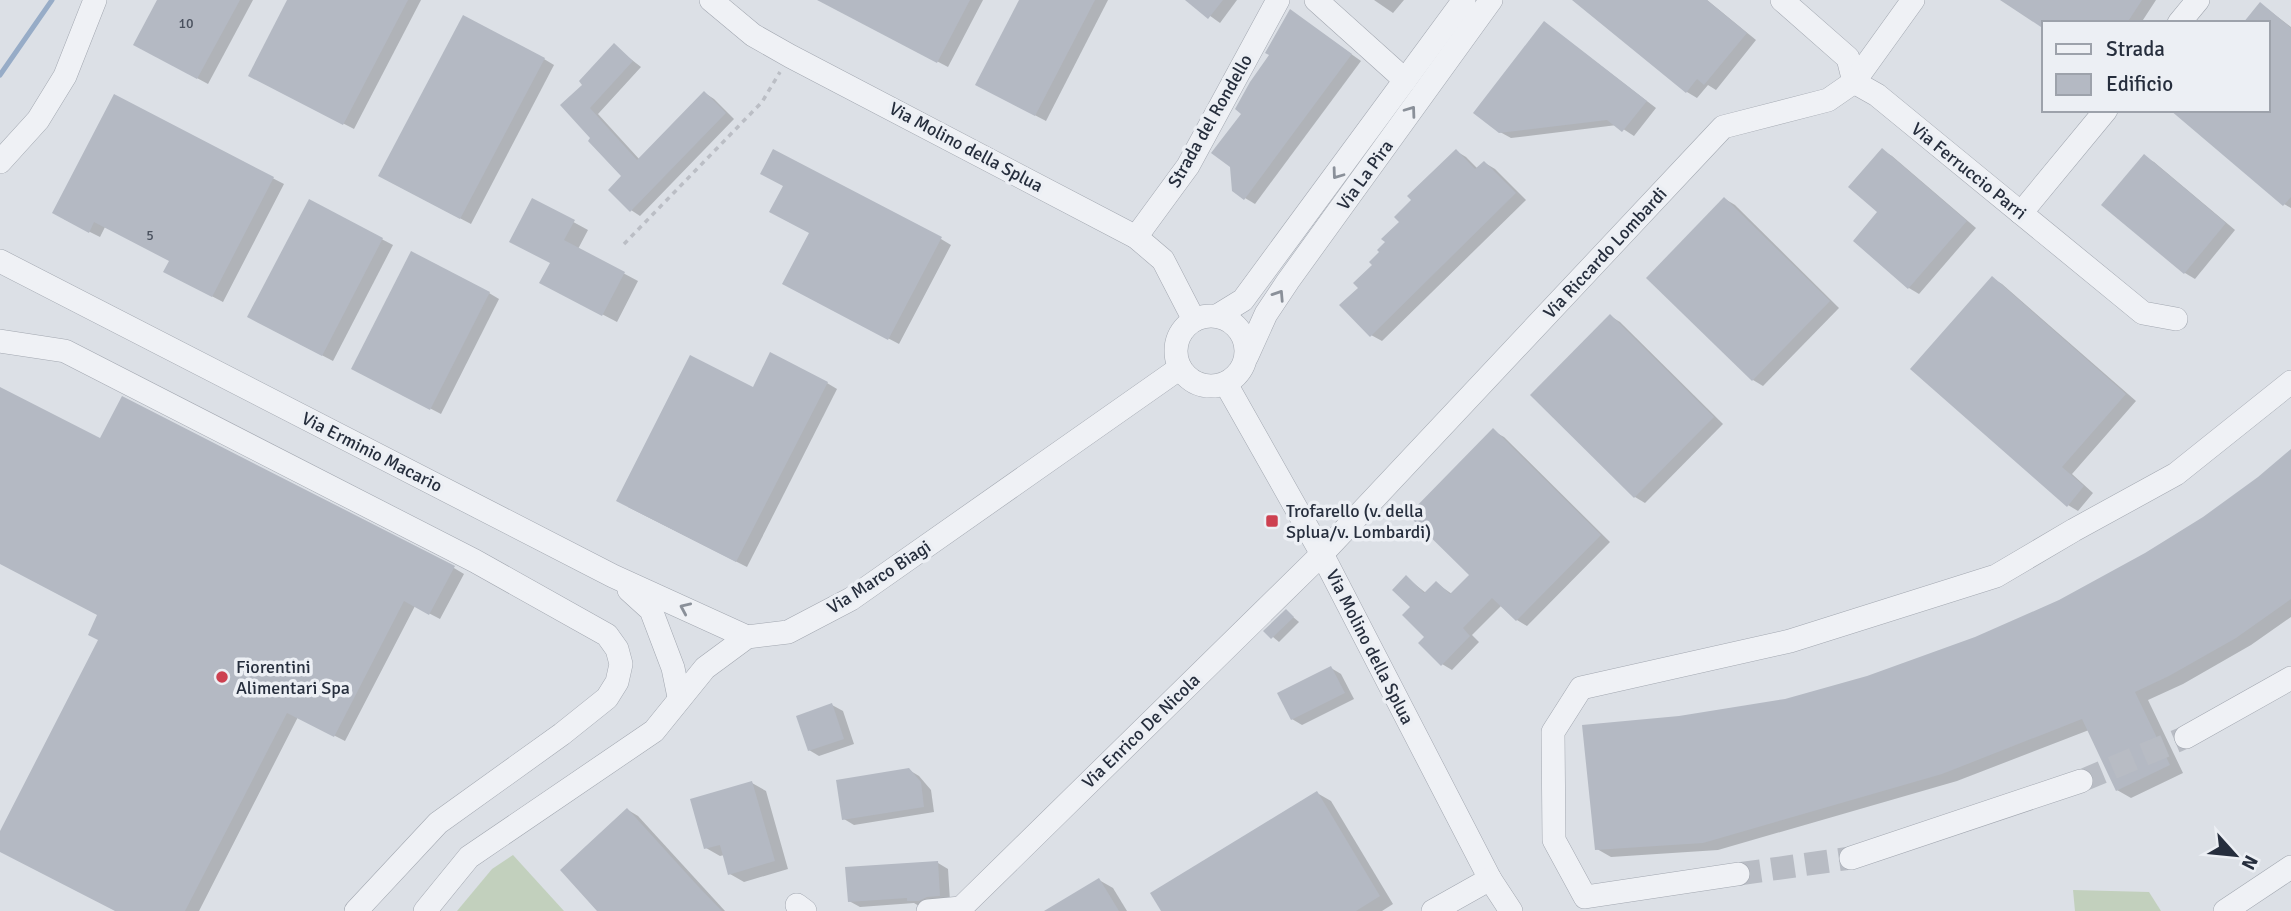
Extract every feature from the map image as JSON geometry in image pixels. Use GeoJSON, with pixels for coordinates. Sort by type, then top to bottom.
{"type":"FeatureCollection","features":[{"type":"Feature","properties":{"kind":"street"},"geometry":{"type":"LineString","coordinates":[[0,162],[38,120],[65,76],[95,0]]}},
{"type":"Feature","properties":{"kind":"street","name":"Via Molino della Splua"},"geometry":{"type":"LineString","coordinates":[[711,0],[754,35],[790,56],[1136,237],[1163,260],[1194,320]]}},
{"type":"Feature","properties":{"kind":"street","name":"Strada del Rondello"},"geometry":{"type":"LineString","coordinates":[[1136,237],[1188,166],[1278,0]]}},
{"type":"Feature","properties":{"kind":"street"},"geometry":{"type":"LineString","coordinates":[[1316,0],[1405,80]]}},
{"type":"Feature","properties":{"kind":"street","name":"Via La Pira"},"geometry":{"type":"LineString","coordinates":[[1217,316],[1243,300],[1464,0]]}},
{"type":"Feature","properties":{"kind":"street","name":"Via La Pira"},"geometry":{"type":"LineString","coordinates":[[1247,356],[1266,314],[1288,281],[1491,0]]}},
{"type":"Feature","properties":{"kind":"street"},"geometry":{"type":"LineString","coordinates":[[1782,0],[1848,58],[1854,82]]}},
{"type":"Feature","properties":{"kind":"street","name":"Via Riccardo Lombardi"},"geometry":{"type":"LineString","coordinates":[[1322,554],[1723,127],[1828,100],[1854,82],[1913,0]]}},
{"type":"Feature","properties":{"kind":"street"},"geometry":{"type":"LineString","coordinates":[[2181,21],[2198,0]]}},
{"type":"Feature","properties":{"kind":"street","name":"Via Ferruccio Parri"},"geometry":{"type":"LineString","coordinates":[[1854,82],[1877,95],[2143,313],[2176,319]]}},
{"type":"Feature","properties":{"kind":"street"},"geometry":{"type":"LineString","coordinates":[[2021,213],[2104,112]]}},
{"type":"Feature","properties":{"kind":"street","name":"Via Erminio Macario"},"geometry":{"type":"LineString","coordinates":[[0,261],[614,576],[747,637]]}},
{"type":"Feature","properties":{"kind":"street"},"geometry":{"type":"LineString","coordinates":[[1205,316],[1217,316],[1236,326],[1247,345],[1247,356],[1236,377],[1226,384],[1205,387],[1195,383],[1180,368],[1176,358],[1179,336],[1185,327],[1205,316]]}},
{"type":"Feature","properties":{"kind":"street"},"geometry":{"type":"LineString","coordinates":[[0,341],[65,351],[475,561],[607,635],[617,649],[621,664],[617,682],[607,698],[562,734],[438,823],[356,911]]}},
{"type":"Feature","properties":{"kind":"street","name":"Via Marco Biagi"},"geometry":{"type":"LineString","coordinates":[[425,911],[469,857],[654,731],[705,667],[747,637],[788,632],[851,599],[1180,368]]}},
{"type":"Feature","properties":{"kind":"street"},"geometry":{"type":"LineString","coordinates":[[1738,874],[1585,897],[1554,840],[1553,732],[1581,688],[1790,641],[1996,576],[2176,474],[2291,382]]}},
{"type":"Feature","properties":{"kind":"street","name":"Via Molino della Splua"},"geometry":{"type":"LineString","coordinates":[[1226,384],[1322,554],[1490,879],[1511,911]]}},
{"type":"Feature","properties":{"kind":"street","name":"Via Enrico De Nicola"},"geometry":{"type":"LineString","coordinates":[[928,911],[962,909],[1322,554]]}},
{"type":"Feature","properties":{"kind":"street"},"geometry":{"type":"LineString","coordinates":[[614,576],[651,611],[673,668],[679,697]]}},
{"type":"Feature","properties":{"kind":"street"},"geometry":{"type":"LineString","coordinates":[[2186,737],[2291,678]]}},
{"type":"Feature","properties":{"kind":"street"},"geometry":{"type":"LineString","coordinates":[[1851,858],[2081,781]]}},
{"type":"Feature","properties":{"kind":"street"},"geometry":{"type":"LineString","coordinates":[[2225,911],[2291,867]]}},
{"type":"Feature","properties":{"kind":"street"},"geometry":{"type":"LineString","coordinates":[[1433,911],[1490,879]]}},
{"type":"Feature","properties":{"kind":"path"},"geometry":{"type":"LineString","coordinates":[[624,244],[762,102],[790,56]]}},
{"type":"Feature","properties":{"kind":"green space"},"geometry":{"type":"Polygon","coordinates":[[[513,855],[564,911],[457,911],[492,869],[513,855]]]}},
{"type":"Feature","properties":{"kind":"green space"},"geometry":{"type":"Polygon","coordinates":[[[2073,890],[2149,892],[2161,911],[2075,911],[2073,890]]]}},
{"type":"Feature","properties":{"kind":"building"},"geometry":{"type":"Polygon","coordinates":[[[157,0],[240,0],[197,79],[133,45],[157,0]]]}},
{"type":"Feature","properties":{"kind":"building"},"geometry":{"type":"Polygon","coordinates":[[[287,0],[408,0],[343,125],[248,76],[287,0]]]}},
{"type":"Feature","properties":{"kind":"building"},"geometry":{"type":"Polygon","coordinates":[[[817,0],[970,0],[937,63],[817,0]]]}},
{"type":"Feature","properties":{"kind":"building"},"geometry":{"type":"Polygon","coordinates":[[[1019,0],[1095,0],[1035,116],[975,85],[1019,0]]]}},
{"type":"Feature","properties":{"kind":"building"},"geometry":{"type":"Polygon","coordinates":[[[1185,0],[1223,0],[1208,19],[1185,0]]]}},
{"type":"Feature","properties":{"kind":"building"},"geometry":{"type":"Polygon","coordinates":[[[1572,0],[1707,0],[1747,33],[1704,85],[1697,79],[1686,93],[1572,0]]]}},
{"type":"Feature","properties":{"kind":"building"},"geometry":{"type":"Polygon","coordinates":[[[2000,0],[2142,0],[2128,21],[2042,21],[2042,28],[2000,0]]]}},
{"type":"Feature","properties":{"kind":"building"},"geometry":{"type":"Polygon","coordinates":[[[2260,2],[2291,28],[2291,197],[2283,206],[2172,112],[2270,112],[2270,21],[2245,21],[2260,2]]]}},
{"type":"Feature","properties":{"kind":"building"},"geometry":{"type":"Polygon","coordinates":[[[1290,9],[1352,54],[1244,200],[1232,191],[1230,167],[1211,153],[1241,114],[1235,109],[1269,55],[1265,53],[1290,9]]]}},
{"type":"Feature","properties":{"kind":"building"},"geometry":{"type":"Polygon","coordinates":[[[463,15],[545,58],[460,219],[378,176],[463,15]]]}},
{"type":"Feature","properties":{"kind":"building"},"geometry":{"type":"Polygon","coordinates":[[[1544,21],[1647,101],[1622,132],[1607,120],[1499,133],[1473,113],[1544,21]]]}},
{"type":"Feature","properties":{"kind":"building"},"geometry":{"type":"Polygon","coordinates":[[[614,43],[633,61],[590,108],[637,160],[704,91],[726,113],[630,212],[608,190],[621,176],[588,141],[590,138],[560,105],[582,85],[579,81],[614,43]]]}},
{"type":"Feature","properties":{"kind":"building"},"geometry":{"type":"Polygon","coordinates":[[[114,94],[274,177],[212,297],[163,272],[169,261],[94,222],[89,233],[52,213],[114,94]]]}},
{"type":"Feature","properties":{"kind":"building"},"geometry":{"type":"Polygon","coordinates":[[[1882,148],[1967,221],[1908,289],[1853,241],[1877,212],[1848,187],[1882,148]]]}},
{"type":"Feature","properties":{"kind":"building"},"geometry":{"type":"Polygon","coordinates":[[[773,149],[942,237],[888,340],[782,284],[809,233],[769,212],[783,186],[760,174],[773,149]]]}},
{"type":"Feature","properties":{"kind":"building"},"geometry":{"type":"Polygon","coordinates":[[[1456,149],[1475,169],[1484,161],[1516,193],[1370,337],[1339,305],[1358,288],[1353,283],[1372,265],[1369,262],[1385,242],[1381,239],[1399,222],[1394,217],[1411,200],[1407,196],[1456,149]]]}},
{"type":"Feature","properties":{"kind":"building"},"geometry":{"type":"Polygon","coordinates":[[[2144,154],[2226,223],[2184,274],[2101,205],[2144,154]]]}},
{"type":"Feature","properties":{"kind":"building"},"geometry":{"type":"Polygon","coordinates":[[[1724,197],[1830,301],[1752,381],[1646,278],[1724,197]]]}},
{"type":"Feature","properties":{"kind":"building"},"geometry":{"type":"Polygon","coordinates":[[[532,198],[575,220],[564,240],[625,272],[602,316],[539,283],[550,263],[509,242],[532,198]]]}},
{"type":"Feature","properties":{"kind":"building"},"geometry":{"type":"Polygon","coordinates":[[[309,199],[383,238],[322,356],[247,317],[309,199]]]}},
{"type":"Feature","properties":{"kind":"building"},"geometry":{"type":"Polygon","coordinates":[[[411,251],[490,292],[430,410],[351,369],[411,251]]]}},
{"type":"Feature","properties":{"kind":"building"},"geometry":{"type":"Polygon","coordinates":[[[1992,276],[2126,394],[2062,467],[2084,486],[2067,507],[1910,369],[1992,276]]]}},
{"type":"Feature","properties":{"kind":"building"},"geometry":{"type":"Polygon","coordinates":[[[1610,314],[1714,417],[1634,498],[1530,395],[1610,314]]]}},
{"type":"Feature","properties":{"kind":"building"},"geometry":{"type":"Polygon","coordinates":[[[770,352],[828,382],[736,562],[616,501],[690,355],[753,387],[770,352]]]}},
{"type":"Feature","properties":{"kind":"building","name":"Fiorentini Alimentari Spa"},"geometry":{"type":"Polygon","coordinates":[[[0,387],[100,438],[122,396],[455,566],[429,615],[404,601],[334,737],[287,713],[185,911],[115,911],[0,852],[0,831],[98,640],[88,635],[97,615],[0,564],[0,387]]]}},
{"type":"Feature","properties":{"kind":"building"},"geometry":{"type":"Polygon","coordinates":[[[1493,428],[1601,535],[1516,621],[1492,598],[1463,628],[1470,636],[1441,666],[1418,643],[1424,637],[1402,615],[1410,607],[1392,590],[1406,575],[1424,593],[1436,581],[1450,594],[1469,575],[1408,515],[1493,428]]]}},
{"type":"Feature","properties":{"kind":"building"},"geometry":{"type":"Polygon","coordinates":[[[2291,449],[2291,599],[2236,638],[2135,692],[2170,765],[2116,791],[2082,719],[1942,774],[1703,843],[1595,850],[1582,725],[1679,716],[1785,699],[1867,676],[1975,637],[2059,600],[2145,553],[2203,517],[2291,449]]]}},
{"type":"Feature","properties":{"kind":"building"},"geometry":{"type":"Polygon","coordinates":[[[1286,609],[1294,617],[1271,639],[1263,631],[1286,609]]]}},
{"type":"Feature","properties":{"kind":"building"},"geometry":{"type":"Polygon","coordinates":[[[1331,666],[1345,693],[1291,720],[1277,693],[1331,666]]]}},
{"type":"Feature","properties":{"kind":"building"},"geometry":{"type":"Polygon","coordinates":[[[832,703],[844,739],[808,751],[796,716],[832,703]]]}},
{"type":"Feature","properties":{"kind":"building"},"geometry":{"type":"Polygon","coordinates":[[[909,768],[921,782],[924,807],[842,820],[836,780],[909,768]]]}},
{"type":"Feature","properties":{"kind":"building"},"geometry":{"type":"Polygon","coordinates":[[[752,781],[775,861],[728,875],[720,845],[704,849],[690,799],[752,781]]]}},
{"type":"Feature","properties":{"kind":"building"},"geometry":{"type":"Polygon","coordinates":[[[1317,791],[1380,896],[1356,911],[1161,911],[1150,893],[1317,791]]]}},
{"type":"Feature","properties":{"kind":"building"},"geometry":{"type":"Polygon","coordinates":[[[627,808],[722,911],[597,911],[560,870],[627,808]]]}},
{"type":"Feature","properties":{"kind":"building"},"geometry":{"type":"Polygon","coordinates":[[[938,861],[940,896],[919,901],[907,901],[907,898],[848,902],[845,867],[938,861]]]}},
{"type":"Feature","properties":{"kind":"building"},"geometry":{"type":"Polygon","coordinates":[[[1099,878],[1119,911],[1044,911],[1099,878]]]}},
{"type":"Feature","properties":{"kind":"waterway"},"geometry":{"type":"LineString","coordinates":[[0,75],[52,0]]}},
{"type":"Feature","properties":{"kind":"tunnel"},"geometry":{"type":"LineString","coordinates":[[2081,781],[2186,737]]}},
{"type":"Feature","properties":{"kind":"tunnel"},"geometry":{"type":"LineString","coordinates":[[1738,874],[1851,858]]}},
{"type":"Feature","properties":{"kind":"place","name":"Trofarello (v. della Splua/v. Lombardi)"},"geometry":{"type":"Point","coordinates":[1272,521]}},
{"type":"Feature","properties":{"kind":"place","name":"Fiorentini Alimentari Spa"},"geometry":{"type":"Point","coordinates":[222,677]}}]}
